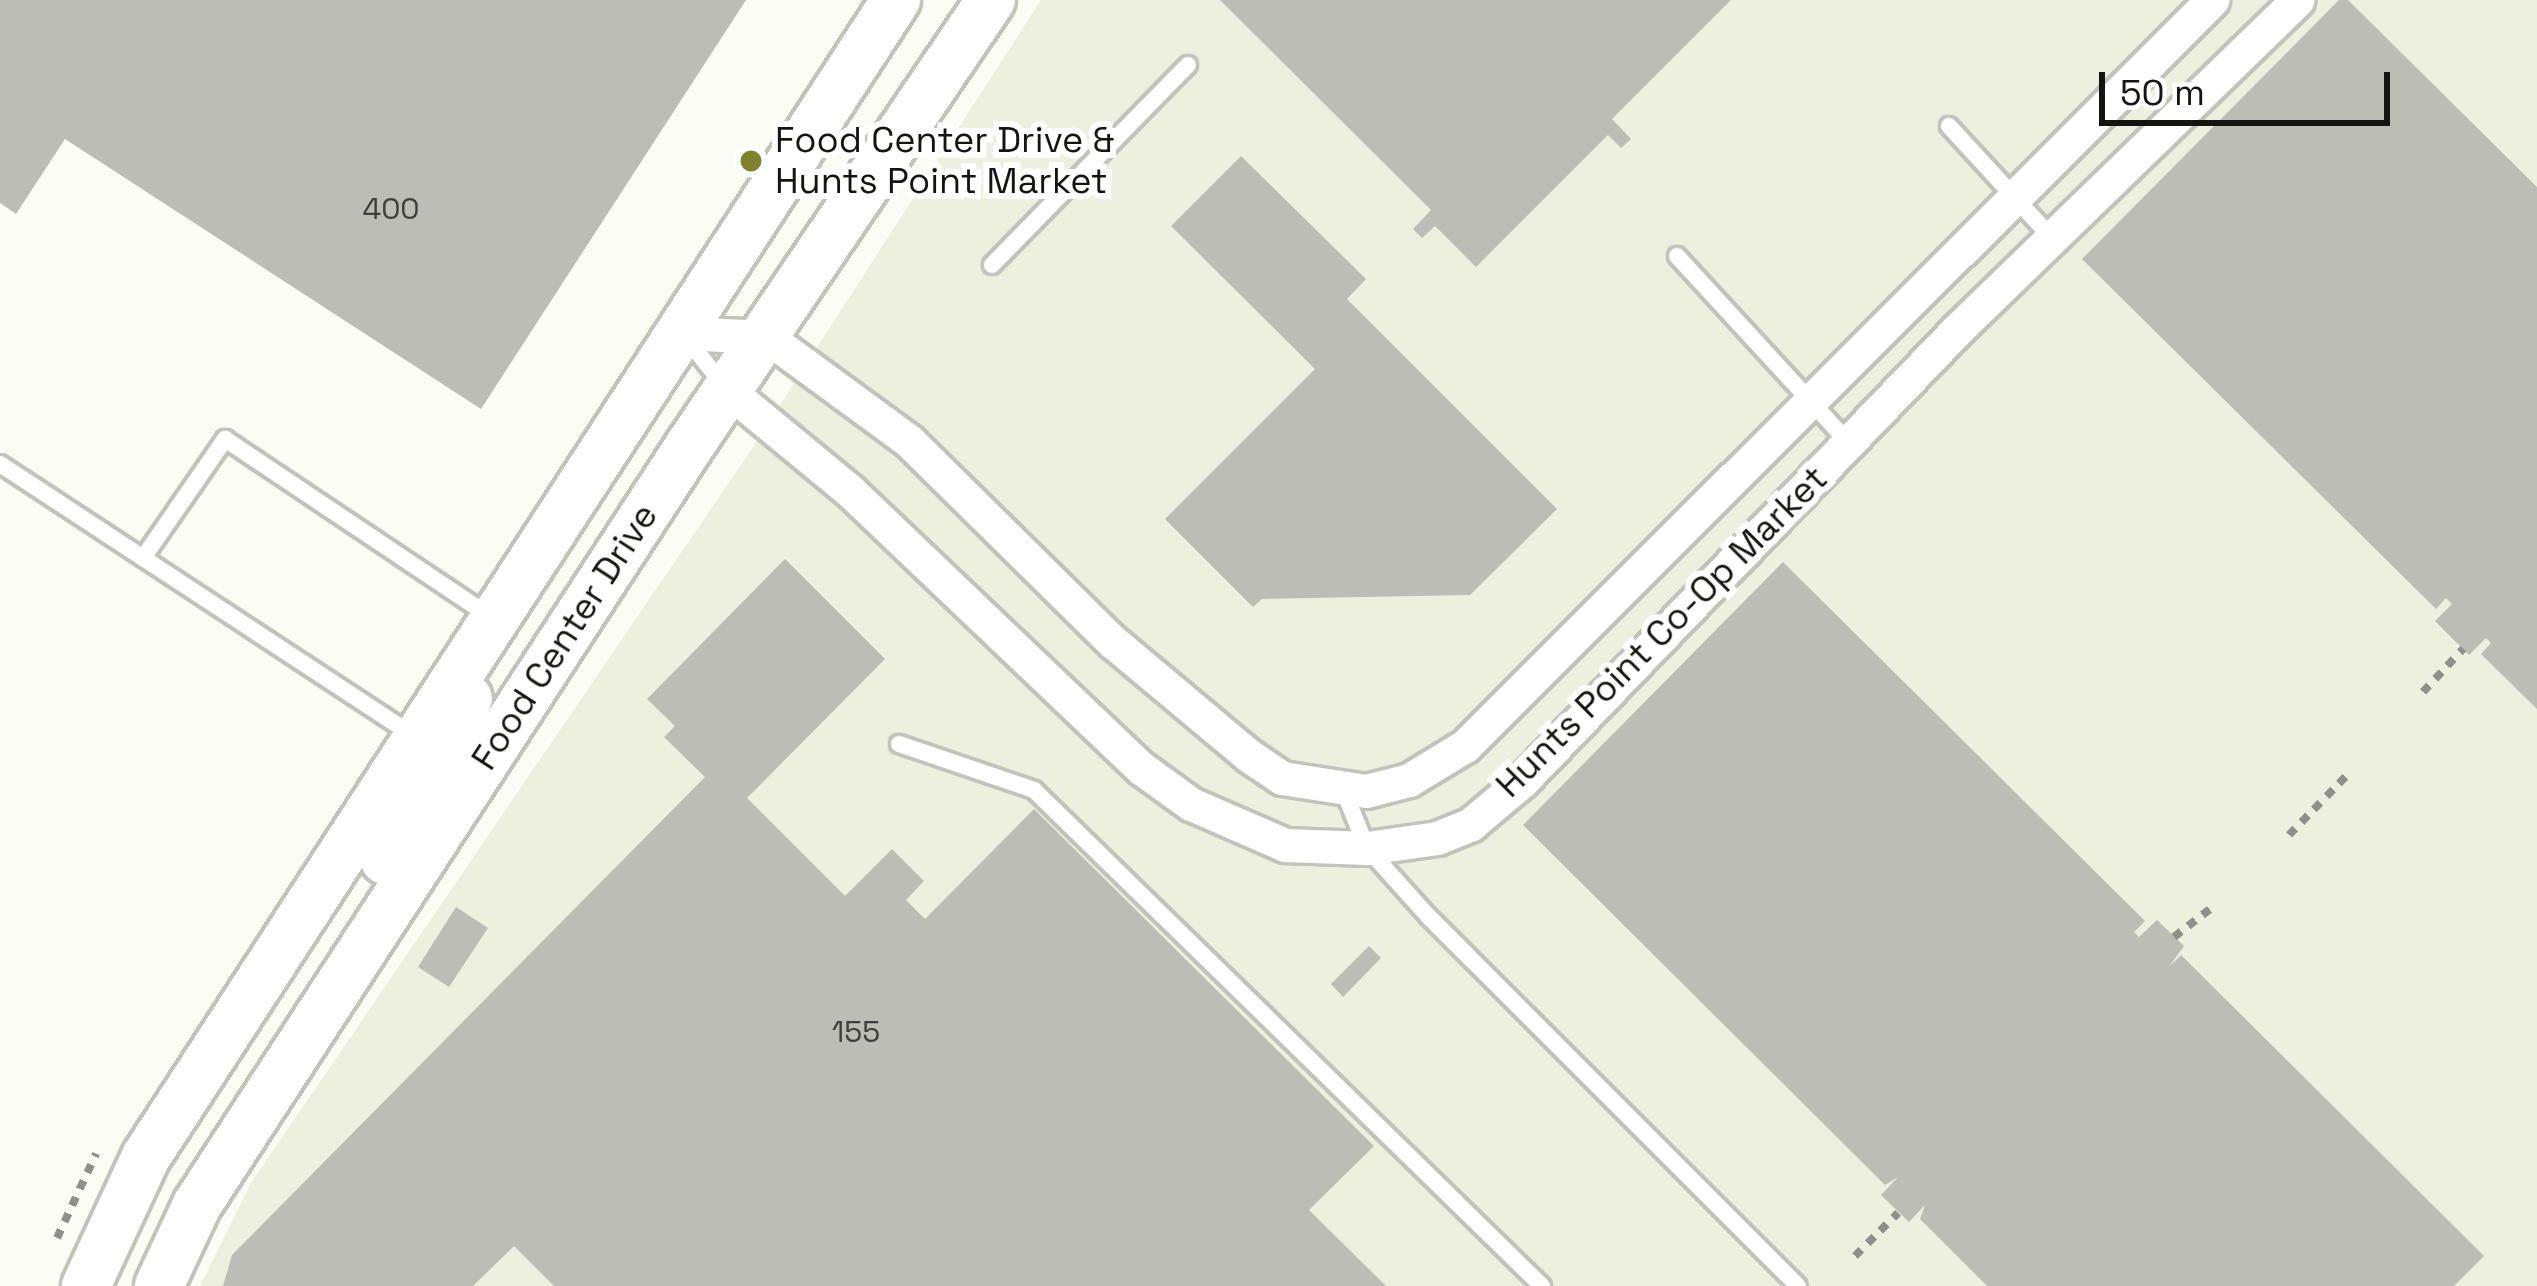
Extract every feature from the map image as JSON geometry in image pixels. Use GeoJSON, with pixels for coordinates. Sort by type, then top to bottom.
{"type":"FeatureCollection","features":[{"type":"Feature","properties":{"kind":"main road","name":"Food Center Drive"},"geometry":{"type":"LineString","coordinates":[[86,1286],[146,1157],[896,0]]}},
{"type":"Feature","properties":{"kind":"main road","name":"Food Center Drive"},"geometry":{"type":"LineString","coordinates":[[159,1286],[197,1205],[991,0]]}},
{"type":"Feature","properties":{"kind":"main road"},"geometry":{"type":"LineString","coordinates":[[316,1023],[386,859],[453,743],[495,620]]}},
{"type":"Feature","properties":{"kind":"street","name":"Hunts Point Co-Op Market"},"geometry":{"type":"LineString","coordinates":[[767,337],[909,441],[1113,642],[1221,734],[1282,778],[1343,789],[1409,780],[1465,746],[2212,0]]}},
{"type":"Feature","properties":{"kind":"street","name":"Hunts Point Co-Op Market"},"geometry":{"type":"LineString","coordinates":[[730,392],[850,491],[1141,768],[1252,836],[1367,848],[1437,838],[1471,824],[1522,781],[1848,442],[2297,0]]}},
{"type":"Feature","properties":{"kind":"street"},"geometry":{"type":"LineString","coordinates":[[681,333],[767,337]]}},
{"type":"Feature","properties":{"kind":"lane"},"geometry":{"type":"LineString","coordinates":[[992,265],[1188,65]]}},
{"type":"Feature","properties":{"kind":"lane"},"geometry":{"type":"LineString","coordinates":[[1948,126],[2053,238]]}},
{"type":"Feature","properties":{"kind":"lane"},"geometry":{"type":"LineString","coordinates":[[1677,256],[1811,396],[1848,442]]}},
{"type":"Feature","properties":{"kind":"lane"},"geometry":{"type":"LineString","coordinates":[[681,333],[730,392]]}},
{"type":"Feature","properties":{"kind":"lane"},"geometry":{"type":"LineString","coordinates":[[143,559],[225,439],[495,620]]}},
{"type":"Feature","properties":{"kind":"lane"},"geometry":{"type":"LineString","coordinates":[[0,464],[417,738]]}},
{"type":"Feature","properties":{"kind":"lane"},"geometry":{"type":"LineString","coordinates":[[899,744],[1034,790],[1542,1286]]}},
{"type":"Feature","properties":{"kind":"lane"},"geometry":{"type":"LineString","coordinates":[[1343,789],[1367,848],[1798,1286]]}},
{"type":"Feature","properties":{"kind":"path"},"geometry":{"type":"LineString","coordinates":[[2423,692],[2463,649]]}},
{"type":"Feature","properties":{"kind":"path"},"geometry":{"type":"LineString","coordinates":[[2289,835],[2349,773]]}},
{"type":"Feature","properties":{"kind":"path"},"geometry":{"type":"LineString","coordinates":[[2174,937],[2210,909]]}},
{"type":"Feature","properties":{"kind":"path"},"geometry":{"type":"LineString","coordinates":[[1856,1256],[1898,1213]]}},
{"type":"Feature","properties":{"kind":"shaded area"},"geometry":{"type":"Polygon","coordinates":[[[1041,0],[2537,0],[2537,1286],[200,1286],[251,1183],[747,456],[1041,0]]]}},
{"type":"Feature","properties":{"kind":"building"},"geometry":{"type":"Polygon","coordinates":[[[0,0],[746,0],[481,409],[65,139],[16,214],[0,203],[0,0]]]}},
{"type":"Feature","properties":{"kind":"building"},"geometry":{"type":"Polygon","coordinates":[[[1220,0],[1731,0],[1612,119],[1631,139],[1621,148],[1608,135],[1476,267],[1435,226],[1422,238],[1413,229],[1431,210],[1220,0]]]}},
{"type":"Feature","properties":{"kind":"building"},"geometry":{"type":"Polygon","coordinates":[[[2339,0],[2348,0],[2537,187],[2537,709],[2481,654],[2491,643],[2486,638],[2469,655],[2435,621],[2452,604],[2446,598],[2436,609],[2082,259],[2339,0]]]}},
{"type":"Feature","properties":{"kind":"building"},"geometry":{"type":"Polygon","coordinates":[[[1241,156],[1366,279],[1347,299],[1557,509],[1470,595],[1262,599],[1253,607],[1165,519],[1315,369],[1171,226],[1241,156]]]}},
{"type":"Feature","properties":{"kind":"building"},"geometry":{"type":"Polygon","coordinates":[[[785,559],[885,659],[747,798],[845,896],[892,849],[924,881],[906,900],[925,919],[1034,809],[1374,1146],[1309,1210],[1386,1286],[554,1286],[514,1246],[473,1286],[223,1286],[232,1255],[705,777],[664,737],[675,726],[647,699],[785,559]]]}},
{"type":"Feature","properties":{"kind":"building"},"geometry":{"type":"Polygon","coordinates":[[[1783,562],[2145,921],[2134,932],[2139,937],[2157,920],[2184,946],[2169,967],[2181,955],[2484,1256],[2454,1286],[1987,1286],[1920,1219],[1925,1205],[1909,1222],[1881,1195],[1898,1177],[1885,1185],[1523,825],[1783,562]]]}},
{"type":"Feature","properties":{"kind":"building"},"geometry":{"type":"Polygon","coordinates":[[[456,907],[488,928],[449,987],[418,967],[456,907]]]}},
{"type":"Feature","properties":{"kind":"building"},"geometry":{"type":"Polygon","coordinates":[[[1369,946],[1381,958],[1343,997],[1331,984],[1369,946]]]}},
{"type":"Feature","properties":{"kind":"place","name":"Food Center Drive & Hunts Point Market"},"geometry":{"type":"Point","coordinates":[751,161]}}]}
